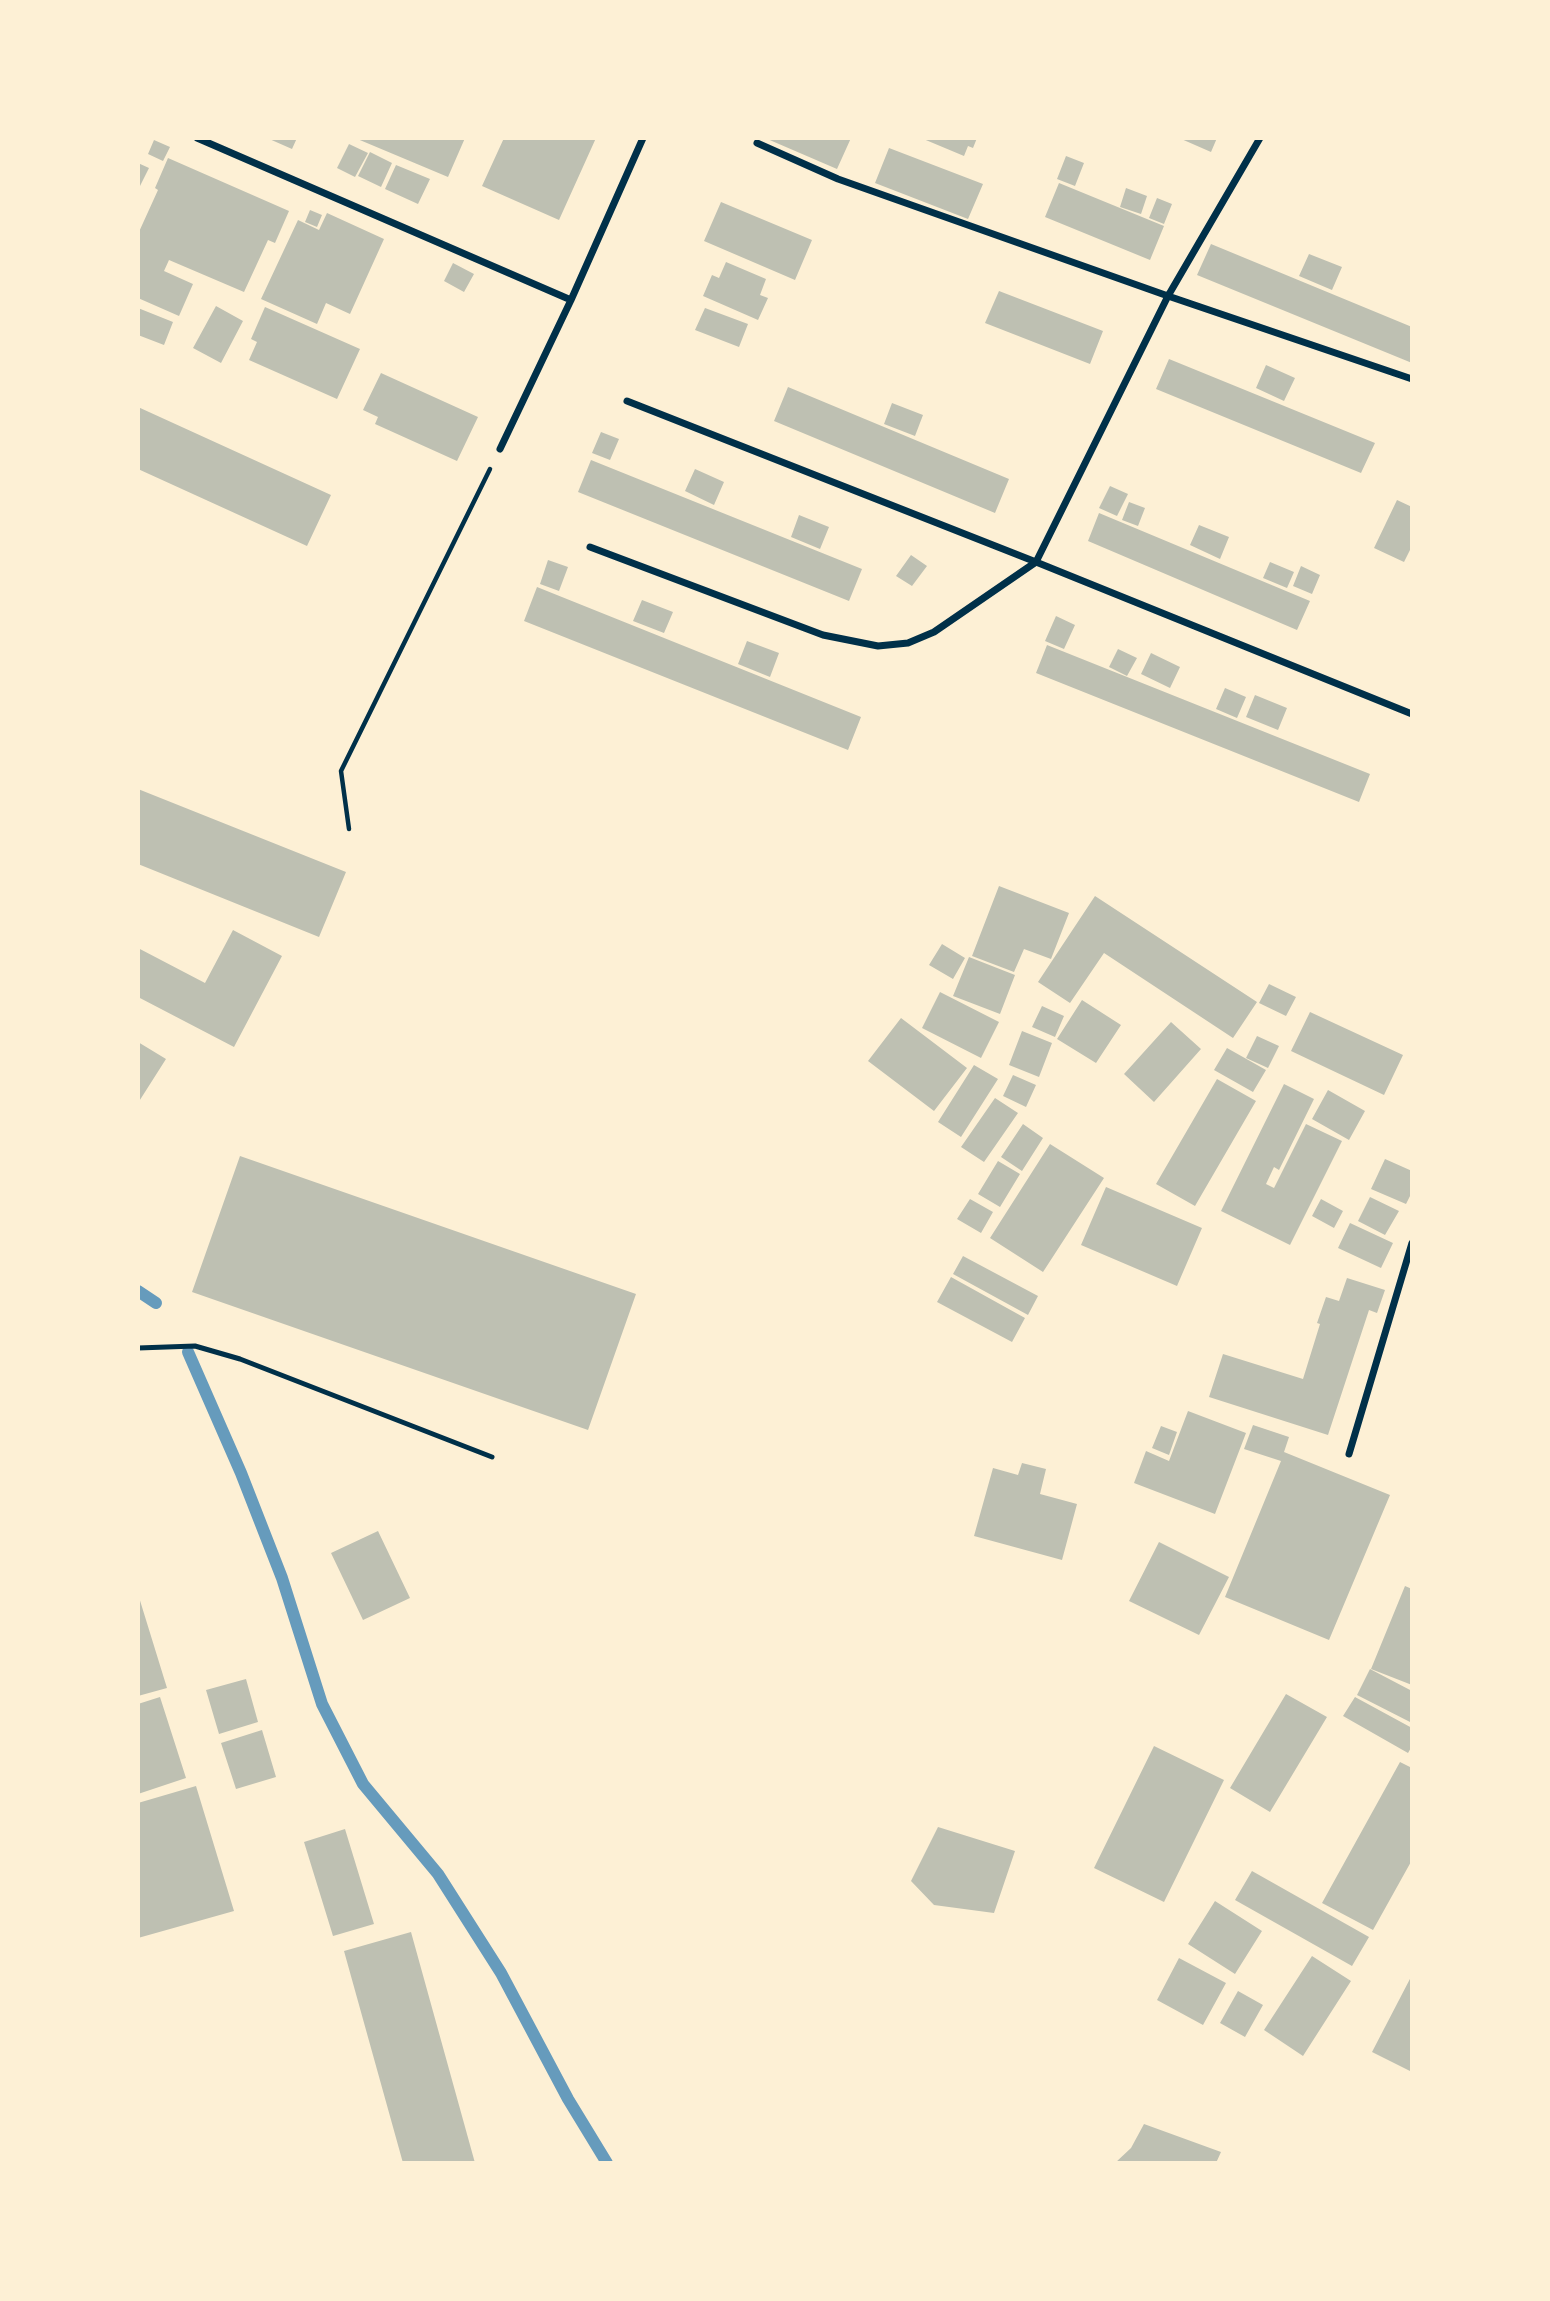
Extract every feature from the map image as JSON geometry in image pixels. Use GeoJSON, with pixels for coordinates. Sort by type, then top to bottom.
{"type":"FeatureCollection","features":[{"type":"Feature","properties":{"kind":"street"},"geometry":{"type":"LineString","coordinates":[[197,138],[571,300]]}},
{"type":"Feature","properties":{"kind":"street"},"geometry":{"type":"LineString","coordinates":[[500,449],[571,300],[643,138]]}},
{"type":"Feature","properties":{"kind":"street"},"geometry":{"type":"LineString","coordinates":[[590,547],[823,635],[878,646],[908,643],[934,632],[1036,562],[1168,296],[1260,138]]}},
{"type":"Feature","properties":{"kind":"street"},"geometry":{"type":"LineString","coordinates":[[757,143],[838,179],[1412,379]]}},
{"type":"Feature","properties":{"kind":"street"},"geometry":{"type":"LineString","coordinates":[[627,401],[1412,714]]}},
{"type":"Feature","properties":{"kind":"street"},"geometry":{"type":"LineString","coordinates":[[1349,1454],[1412,1243]]}},
{"type":"Feature","properties":{"kind":"lane"},"geometry":{"type":"LineString","coordinates":[[138,1348],[195,1346],[240,1359],[492,1457]]}},
{"type":"Feature","properties":{"kind":"path"},"geometry":{"type":"LineString","coordinates":[[348,829],[341,771],[500,449]]}},
{"type":"Feature","properties":{"kind":"building"},"geometry":{"type":"Polygon","coordinates":[[[267,138],[297,138],[292,149],[267,138]]]}},
{"type":"Feature","properties":{"kind":"building"},"geometry":{"type":"Polygon","coordinates":[[[355,138],[465,138],[448,177],[355,138]]]}},
{"type":"Feature","properties":{"kind":"building"},"geometry":{"type":"Polygon","coordinates":[[[504,138],[596,138],[559,220],[482,186],[504,138]]]}},
{"type":"Feature","properties":{"kind":"building"},"geometry":{"type":"Polygon","coordinates":[[[765,138],[851,138],[837,169],[765,138]]]}},
{"type":"Feature","properties":{"kind":"building"},"geometry":{"type":"Polygon","coordinates":[[[921,138],[977,138],[973,148],[968,146],[964,156],[921,138]]]}},
{"type":"Feature","properties":{"kind":"building"},"geometry":{"type":"Polygon","coordinates":[[[1179,138],[1217,138],[1211,152],[1179,138]]]}},
{"type":"Feature","properties":{"kind":"building"},"geometry":{"type":"Polygon","coordinates":[[[154,140],[170,147],[163,161],[148,154],[154,140]]]}},
{"type":"Feature","properties":{"kind":"building"},"geometry":{"type":"Polygon","coordinates":[[[349,144],[368,153],[355,177],[337,168],[349,144]]]}},
{"type":"Feature","properties":{"kind":"building"},"geometry":{"type":"Polygon","coordinates":[[[889,148],[983,184],[968,219],[875,183],[889,148]]]}},
{"type":"Feature","properties":{"kind":"building"},"geometry":{"type":"Polygon","coordinates":[[[370,152],[392,163],[381,187],[358,176],[370,152]]]}},
{"type":"Feature","properties":{"kind":"building"},"geometry":{"type":"Polygon","coordinates":[[[1066,156],[1084,163],[1075,186],[1057,179],[1066,156]]]}},
{"type":"Feature","properties":{"kind":"building"},"geometry":{"type":"Polygon","coordinates":[[[168,158],[289,211],[275,243],[268,240],[244,292],[169,260],[164,271],[193,284],[179,316],[138,298],[138,234],[158,190],[155,188],[168,158]]]}},
{"type":"Feature","properties":{"kind":"building"},"geometry":{"type":"Polygon","coordinates":[[[138,163],[149,168],[138,190],[138,163]]]}},
{"type":"Feature","properties":{"kind":"building"},"geometry":{"type":"Polygon","coordinates":[[[396,165],[430,179],[418,204],[385,189],[396,165]]]}},
{"type":"Feature","properties":{"kind":"building"},"geometry":{"type":"Polygon","coordinates":[[[1059,183],[1164,226],[1150,260],[1045,217],[1059,183]]]}},
{"type":"Feature","properties":{"kind":"building"},"geometry":{"type":"Polygon","coordinates":[[[1126,188],[1147,196],[1141,214],[1120,207],[1126,188]]]}},
{"type":"Feature","properties":{"kind":"building"},"geometry":{"type":"Polygon","coordinates":[[[1157,198],[1172,204],[1164,224],[1149,218],[1157,198]]]}},
{"type":"Feature","properties":{"kind":"building"},"geometry":{"type":"Polygon","coordinates":[[[721,202],[812,240],[795,280],[704,241],[721,202]]]}},
{"type":"Feature","properties":{"kind":"building"},"geometry":{"type":"Polygon","coordinates":[[[310,210],[322,215],[317,227],[305,222],[310,210]]]}},
{"type":"Feature","properties":{"kind":"building"},"geometry":{"type":"Polygon","coordinates":[[[327,213],[384,239],[350,314],[326,303],[317,324],[261,299],[298,220],[319,230],[327,213]]]}},
{"type":"Feature","properties":{"kind":"building"},"geometry":{"type":"Polygon","coordinates":[[[1211,244],[1412,327],[1412,363],[1197,275],[1211,244]]]}},
{"type":"Feature","properties":{"kind":"building"},"geometry":{"type":"Polygon","coordinates":[[[1309,254],[1342,267],[1332,290],[1299,276],[1309,254]]]}},
{"type":"Feature","properties":{"kind":"building"},"geometry":{"type":"Polygon","coordinates":[[[726,262],[766,279],[760,295],[768,298],[758,320],[703,296],[712,275],[719,278],[726,262]]]}},
{"type":"Feature","properties":{"kind":"building"},"geometry":{"type":"Polygon","coordinates":[[[453,263],[474,274],[464,292],[444,281],[453,263]]]}},
{"type":"Feature","properties":{"kind":"building"},"geometry":{"type":"Polygon","coordinates":[[[999,291],[1103,331],[1090,364],[985,323],[999,291]]]}},
{"type":"Feature","properties":{"kind":"building"},"geometry":{"type":"Polygon","coordinates":[[[216,306],[243,321],[221,363],[193,348],[216,306]]]}},
{"type":"Feature","properties":{"kind":"building"},"geometry":{"type":"Polygon","coordinates":[[[265,307],[360,349],[337,399],[249,360],[257,342],[251,339],[265,307]]]}},
{"type":"Feature","properties":{"kind":"building"},"geometry":{"type":"Polygon","coordinates":[[[138,308],[173,322],[164,345],[138,335],[138,308]]]}},
{"type":"Feature","properties":{"kind":"building"},"geometry":{"type":"Polygon","coordinates":[[[705,308],[748,324],[739,347],[695,330],[705,308]]]}},
{"type":"Feature","properties":{"kind":"building"},"geometry":{"type":"Polygon","coordinates":[[[1169,359],[1375,443],[1361,473],[1156,389],[1169,359]]]}},
{"type":"Feature","properties":{"kind":"building"},"geometry":{"type":"Polygon","coordinates":[[[1266,365],[1295,378],[1284,401],[1256,388],[1266,365]]]}},
{"type":"Feature","properties":{"kind":"building"},"geometry":{"type":"Polygon","coordinates":[[[381,373],[478,417],[457,461],[375,424],[378,417],[363,410],[381,373]]]}},
{"type":"Feature","properties":{"kind":"building"},"geometry":{"type":"Polygon","coordinates":[[[788,387],[1009,479],[995,513],[774,421],[788,387]]]}},
{"type":"Feature","properties":{"kind":"building"},"geometry":{"type":"Polygon","coordinates":[[[892,403],[923,415],[915,436],[884,424],[892,403]]]}},
{"type":"Feature","properties":{"kind":"building"},"geometry":{"type":"Polygon","coordinates":[[[138,407],[331,495],[307,546],[138,469],[138,407]]]}},
{"type":"Feature","properties":{"kind":"building"},"geometry":{"type":"Polygon","coordinates":[[[601,432],[619,439],[610,460],[592,453],[601,432]]]}},
{"type":"Feature","properties":{"kind":"building"},"geometry":{"type":"Polygon","coordinates":[[[591,460],[862,569],[849,601],[578,492],[591,460]]]}},
{"type":"Feature","properties":{"kind":"building"},"geometry":{"type":"Polygon","coordinates":[[[695,469],[724,482],[714,505],[685,491],[695,469]]]}},
{"type":"Feature","properties":{"kind":"building"},"geometry":{"type":"Polygon","coordinates":[[[1110,486],[1128,494],[1117,516],[1099,508],[1110,486]]]}},
{"type":"Feature","properties":{"kind":"building"},"geometry":{"type":"Polygon","coordinates":[[[1397,500],[1412,507],[1412,546],[1404,562],[1374,548],[1397,500]]]}},
{"type":"Feature","properties":{"kind":"building"},"geometry":{"type":"Polygon","coordinates":[[[1129,502],[1145,508],[1138,526],[1122,520],[1129,502]]]}},
{"type":"Feature","properties":{"kind":"building"},"geometry":{"type":"Polygon","coordinates":[[[1099,513],[1310,601],[1297,630],[1088,541],[1099,513]]]}},
{"type":"Feature","properties":{"kind":"building"},"geometry":{"type":"Polygon","coordinates":[[[799,515],[829,527],[820,549],[791,537],[799,515]]]}},
{"type":"Feature","properties":{"kind":"building"},"geometry":{"type":"Polygon","coordinates":[[[1199,525],[1229,537],[1220,559],[1190,545],[1199,525]]]}},
{"type":"Feature","properties":{"kind":"building"},"geometry":{"type":"Polygon","coordinates":[[[911,555],[927,566],[912,586],[896,576],[911,555]]]}},
{"type":"Feature","properties":{"kind":"building"},"geometry":{"type":"Polygon","coordinates":[[[548,560],[568,567],[559,591],[540,584],[548,560]]]}},
{"type":"Feature","properties":{"kind":"building"},"geometry":{"type":"Polygon","coordinates":[[[1270,562],[1294,572],[1287,588],[1263,578],[1270,562]]]}},
{"type":"Feature","properties":{"kind":"building"},"geometry":{"type":"Polygon","coordinates":[[[1301,566],[1320,575],[1312,594],[1293,586],[1301,566]]]}},
{"type":"Feature","properties":{"kind":"building"},"geometry":{"type":"Polygon","coordinates":[[[537,587],[861,717],[848,750],[524,621],[537,587]]]}},
{"type":"Feature","properties":{"kind":"building"},"geometry":{"type":"Polygon","coordinates":[[[642,600],[673,612],[664,633],[633,621],[642,600]]]}},
{"type":"Feature","properties":{"kind":"building"},"geometry":{"type":"Polygon","coordinates":[[[1056,616],[1075,625],[1064,649],[1045,641],[1056,616]]]}},
{"type":"Feature","properties":{"kind":"building"},"geometry":{"type":"Polygon","coordinates":[[[747,641],[779,653],[770,677],[738,664],[747,641]]]}},
{"type":"Feature","properties":{"kind":"building"},"geometry":{"type":"Polygon","coordinates":[[[1047,645],[1370,774],[1359,802],[1036,673],[1047,645]]]}},
{"type":"Feature","properties":{"kind":"building"},"geometry":{"type":"Polygon","coordinates":[[[1118,649],[1137,658],[1127,676],[1109,667],[1118,649]]]}},
{"type":"Feature","properties":{"kind":"building"},"geometry":{"type":"Polygon","coordinates":[[[1151,653],[1180,667],[1170,688],[1141,674],[1151,653]]]}},
{"type":"Feature","properties":{"kind":"building"},"geometry":{"type":"Polygon","coordinates":[[[1225,688],[1246,697],[1237,718],[1216,709],[1225,688]]]}},
{"type":"Feature","properties":{"kind":"building"},"geometry":{"type":"Polygon","coordinates":[[[1255,695],[1287,708],[1278,730],[1246,717],[1255,695]]]}},
{"type":"Feature","properties":{"kind":"building"},"geometry":{"type":"Polygon","coordinates":[[[138,789],[346,872],[319,937],[138,864],[138,789]]]}},
{"type":"Feature","properties":{"kind":"building"},"geometry":{"type":"Polygon","coordinates":[[[999,886],[1069,913],[1051,959],[1024,949],[1014,972],[972,956],[999,886]]]}},
{"type":"Feature","properties":{"kind":"building"},"geometry":{"type":"Polygon","coordinates":[[[1095,896],[1257,1002],[1233,1038],[1104,953],[1070,1003],[1038,982],[1095,896]]]}},
{"type":"Feature","properties":{"kind":"building"},"geometry":{"type":"Polygon","coordinates":[[[233,930],[282,956],[234,1047],[138,997],[138,948],[205,983],[233,930]]]}},
{"type":"Feature","properties":{"kind":"building"},"geometry":{"type":"Polygon","coordinates":[[[942,944],[965,958],[953,979],[929,965],[942,944]]]}},
{"type":"Feature","properties":{"kind":"building"},"geometry":{"type":"Polygon","coordinates":[[[969,957],[1015,975],[1000,1014],[953,996],[969,957]]]}},
{"type":"Feature","properties":{"kind":"building"},"geometry":{"type":"Polygon","coordinates":[[[1269,984],[1296,997],[1286,1016],[1259,1003],[1269,984]]]}},
{"type":"Feature","properties":{"kind":"building"},"geometry":{"type":"Polygon","coordinates":[[[940,992],[999,1022],[981,1058],[922,1028],[940,992]]]}},
{"type":"Feature","properties":{"kind":"building"},"geometry":{"type":"Polygon","coordinates":[[[1082,1000],[1121,1025],[1096,1063],[1057,1039],[1082,1000]]]}},
{"type":"Feature","properties":{"kind":"building"},"geometry":{"type":"Polygon","coordinates":[[[1042,1006],[1064,1016],[1055,1037],[1032,1027],[1042,1006]]]}},
{"type":"Feature","properties":{"kind":"building"},"geometry":{"type":"Polygon","coordinates":[[[1310,1012],[1403,1055],[1384,1095],[1291,1051],[1310,1012]]]}},
{"type":"Feature","properties":{"kind":"building"},"geometry":{"type":"Polygon","coordinates":[[[901,1018],[967,1068],[934,1111],[868,1061],[901,1018]]]}},
{"type":"Feature","properties":{"kind":"building"},"geometry":{"type":"Polygon","coordinates":[[[1171,1022],[1201,1049],[1154,1102],[1124,1074],[1171,1022]]]}},
{"type":"Feature","properties":{"kind":"building"},"geometry":{"type":"Polygon","coordinates":[[[1022,1031],[1052,1043],[1039,1077],[1009,1065],[1022,1031]]]}},
{"type":"Feature","properties":{"kind":"building"},"geometry":{"type":"Polygon","coordinates":[[[1257,1036],[1279,1046],[1268,1068],[1246,1058],[1257,1036]]]}},
{"type":"Feature","properties":{"kind":"building"},"geometry":{"type":"Polygon","coordinates":[[[138,1042],[166,1059],[138,1103],[138,1042]]]}},
{"type":"Feature","properties":{"kind":"building"},"geometry":{"type":"Polygon","coordinates":[[[1227,1048],[1266,1070],[1253,1092],[1214,1070],[1227,1048]]]}},
{"type":"Feature","properties":{"kind":"building"},"geometry":{"type":"Polygon","coordinates":[[[974,1065],[998,1079],[961,1137],[938,1122],[974,1065]]]}},
{"type":"Feature","properties":{"kind":"building"},"geometry":{"type":"Polygon","coordinates":[[[1013,1075],[1036,1085],[1026,1107],[1003,1096],[1013,1075]]]}},
{"type":"Feature","properties":{"kind":"building"},"geometry":{"type":"Polygon","coordinates":[[[1217,1079],[1256,1101],[1195,1206],[1156,1184],[1217,1079]]]}},
{"type":"Feature","properties":{"kind":"building"},"geometry":{"type":"Polygon","coordinates":[[[1284,1084],[1314,1099],[1279,1170],[1274,1167],[1266,1184],[1274,1188],[1306,1124],[1342,1141],[1290,1245],[1221,1211],[1284,1084]]]}},
{"type":"Feature","properties":{"kind":"building"},"geometry":{"type":"Polygon","coordinates":[[[1328,1090],[1365,1111],[1349,1140],[1312,1119],[1328,1090]]]}},
{"type":"Feature","properties":{"kind":"building"},"geometry":{"type":"Polygon","coordinates":[[[995,1098],[1018,1113],[984,1162],[961,1147],[995,1098]]]}},
{"type":"Feature","properties":{"kind":"building"},"geometry":{"type":"Polygon","coordinates":[[[1023,1124],[1043,1138],[1022,1171],[1001,1157],[1023,1124]]]}},
{"type":"Feature","properties":{"kind":"building"},"geometry":{"type":"Polygon","coordinates":[[[1050,1144],[1104,1178],[1043,1272],[990,1238],[1050,1144]]]}},
{"type":"Feature","properties":{"kind":"building"},"geometry":{"type":"Polygon","coordinates":[[[240,1156],[636,1294],[588,1430],[192,1292],[240,1156]]]}},
{"type":"Feature","properties":{"kind":"building"},"geometry":{"type":"Polygon","coordinates":[[[1385,1159],[1412,1171],[1412,1192],[1406,1204],[1371,1189],[1385,1159]]]}},
{"type":"Feature","properties":{"kind":"building"},"geometry":{"type":"Polygon","coordinates":[[[998,1161],[1020,1174],[1000,1207],[978,1194],[998,1161]]]}},
{"type":"Feature","properties":{"kind":"building"},"geometry":{"type":"Polygon","coordinates":[[[1106,1187],[1202,1228],[1177,1286],[1081,1245],[1106,1187]]]}},
{"type":"Feature","properties":{"kind":"building"},"geometry":{"type":"Polygon","coordinates":[[[1370,1197],[1399,1211],[1385,1235],[1358,1221],[1370,1197]]]}},
{"type":"Feature","properties":{"kind":"building"},"geometry":{"type":"Polygon","coordinates":[[[970,1199],[993,1212],[981,1233],[957,1219],[970,1199]]]}},
{"type":"Feature","properties":{"kind":"building"},"geometry":{"type":"Polygon","coordinates":[[[1321,1199],[1343,1211],[1334,1228],[1312,1216],[1321,1199]]]}},
{"type":"Feature","properties":{"kind":"building"},"geometry":{"type":"Polygon","coordinates":[[[1350,1223],[1393,1243],[1381,1268],[1338,1248],[1350,1223]]]}},
{"type":"Feature","properties":{"kind":"building"},"geometry":{"type":"Polygon","coordinates":[[[963,1256],[1038,1296],[1028,1315],[953,1274],[963,1256]]]}},
{"type":"Feature","properties":{"kind":"building"},"geometry":{"type":"Polygon","coordinates":[[[951,1277],[1025,1318],[1012,1342],[937,1302],[951,1277]]]}},
{"type":"Feature","properties":{"kind":"building"},"geometry":{"type":"Polygon","coordinates":[[[1347,1278],[1385,1290],[1377,1313],[1369,1310],[1328,1435],[1209,1397],[1223,1354],[1303,1379],[1326,1297],[1339,1301],[1347,1278]]]}},
{"type":"Feature","properties":{"kind":"building"},"geometry":{"type":"Polygon","coordinates":[[[1188,1411],[1246,1433],[1215,1514],[1134,1483],[1146,1451],[1169,1461],[1188,1411]]]}},
{"type":"Feature","properties":{"kind":"building"},"geometry":{"type":"Polygon","coordinates":[[[1253,1425],[1289,1437],[1284,1452],[1390,1495],[1329,1640],[1225,1597],[1281,1461],[1244,1449],[1253,1425]]]}},
{"type":"Feature","properties":{"kind":"building"},"geometry":{"type":"Polygon","coordinates":[[[1161,1426],[1177,1432],[1169,1455],[1152,1448],[1161,1426]]]}},
{"type":"Feature","properties":{"kind":"building"},"geometry":{"type":"Polygon","coordinates":[[[1022,1463],[1046,1469],[1040,1494],[1077,1504],[1062,1560],[974,1536],[993,1468],[1018,1475],[1022,1463]]]}},
{"type":"Feature","properties":{"kind":"building"},"geometry":{"type":"Polygon","coordinates":[[[378,1531],[410,1598],[363,1620],[331,1553],[378,1531]]]}},
{"type":"Feature","properties":{"kind":"building"},"geometry":{"type":"Polygon","coordinates":[[[1159,1542],[1229,1577],[1199,1635],[1129,1601],[1159,1542]]]}},
{"type":"Feature","properties":{"kind":"building"},"geometry":{"type":"Polygon","coordinates":[[[1405,1586],[1412,1589],[1412,1685],[1371,1669],[1405,1586]]]}},
{"type":"Feature","properties":{"kind":"building"},"geometry":{"type":"Polygon","coordinates":[[[138,1594],[167,1688],[138,1696],[138,1594]]]}},
{"type":"Feature","properties":{"kind":"building"},"geometry":{"type":"Polygon","coordinates":[[[1370,1669],[1412,1691],[1412,1723],[1357,1695],[1370,1669]]]}},
{"type":"Feature","properties":{"kind":"building"},"geometry":{"type":"Polygon","coordinates":[[[246,1679],[258,1722],[219,1734],[206,1690],[246,1679]]]}},
{"type":"Feature","properties":{"kind":"building"},"geometry":{"type":"Polygon","coordinates":[[[1286,1694],[1327,1717],[1270,1812],[1230,1788],[1286,1694]]]}},
{"type":"Feature","properties":{"kind":"building"},"geometry":{"type":"Polygon","coordinates":[[[160,1697],[186,1778],[138,1794],[138,1704],[160,1697]]]}},
{"type":"Feature","properties":{"kind":"building"},"geometry":{"type":"Polygon","coordinates":[[[1355,1697],[1412,1728],[1412,1746],[1408,1753],[1343,1716],[1355,1697]]]}},
{"type":"Feature","properties":{"kind":"building"},"geometry":{"type":"Polygon","coordinates":[[[262,1730],[276,1777],[236,1789],[221,1743],[262,1730]]]}},
{"type":"Feature","properties":{"kind":"building"},"geometry":{"type":"Polygon","coordinates":[[[1154,1746],[1224,1780],[1164,1902],[1094,1868],[1154,1746]]]}},
{"type":"Feature","properties":{"kind":"building"},"geometry":{"type":"Polygon","coordinates":[[[1400,1762],[1412,1768],[1412,1860],[1373,1930],[1322,1903],[1400,1762]]]}},
{"type":"Feature","properties":{"kind":"building"},"geometry":{"type":"Polygon","coordinates":[[[196,1786],[234,1911],[138,1938],[138,1803],[196,1786]]]}},
{"type":"Feature","properties":{"kind":"building"},"geometry":{"type":"Polygon","coordinates":[[[938,1827],[1015,1851],[994,1913],[934,1905],[911,1881],[938,1827]]]}},
{"type":"Feature","properties":{"kind":"building"},"geometry":{"type":"Polygon","coordinates":[[[345,1829],[374,1924],[333,1936],[304,1842],[345,1829]]]}},
{"type":"Feature","properties":{"kind":"building"},"geometry":{"type":"Polygon","coordinates":[[[1252,1871],[1369,1937],[1352,1966],[1235,1900],[1252,1871]]]}},
{"type":"Feature","properties":{"kind":"building"},"geometry":{"type":"Polygon","coordinates":[[[1215,1901],[1262,1931],[1235,1974],[1188,1944],[1215,1901]]]}},
{"type":"Feature","properties":{"kind":"building"},"geometry":{"type":"Polygon","coordinates":[[[411,1932],[475,2163],[403,2163],[344,1951],[411,1932]]]}},
{"type":"Feature","properties":{"kind":"building"},"geometry":{"type":"Polygon","coordinates":[[[1312,1956],[1351,1981],[1303,2056],[1264,2030],[1312,1956]]]}},
{"type":"Feature","properties":{"kind":"building"},"geometry":{"type":"Polygon","coordinates":[[[1179,1958],[1226,1983],[1203,2025],[1157,2000],[1179,1958]]]}},
{"type":"Feature","properties":{"kind":"building"},"geometry":{"type":"Polygon","coordinates":[[[1412,1975],[1412,2072],[1372,2052],[1412,1975]]]}},
{"type":"Feature","properties":{"kind":"building"},"geometry":{"type":"Polygon","coordinates":[[[1238,1991],[1263,2005],[1245,2037],[1220,2023],[1238,1991]]]}},
{"type":"Feature","properties":{"kind":"building"},"geometry":{"type":"Polygon","coordinates":[[[1144,2124],[1221,2152],[1216,2163],[1115,2163],[1131,2148],[1144,2124]]]}},
{"type":"Feature","properties":{"kind":"waterway"},"geometry":{"type":"LineString","coordinates":[[138,1291],[156,1303]]}},
{"type":"Feature","properties":{"kind":"waterway"},"geometry":{"type":"LineString","coordinates":[[188,1352],[241,1473],[282,1578],[322,1704],[363,1784],[438,1874],[501,1973],[568,2099],[607,2163]]}}]}
